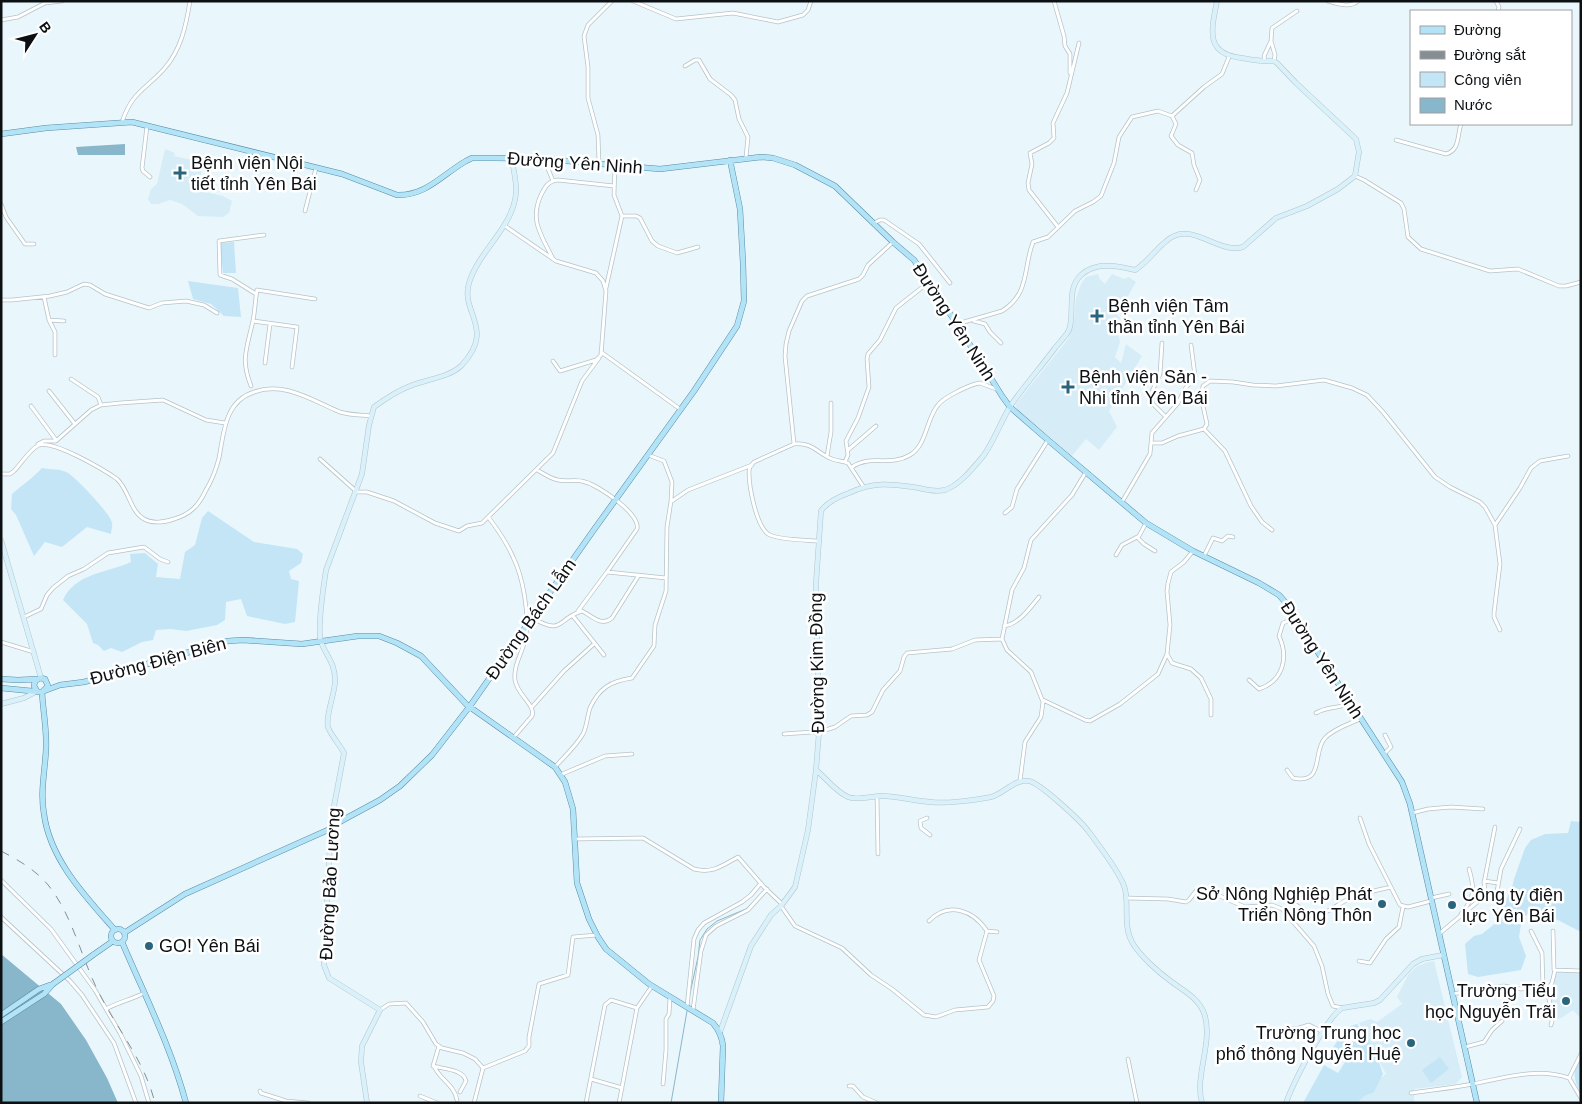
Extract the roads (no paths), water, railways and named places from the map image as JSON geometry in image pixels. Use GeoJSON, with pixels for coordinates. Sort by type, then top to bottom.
{"type":"FeatureCollection","features":[{"type":"Feature","properties":{"kind":"main road","name":"Đường Yên Ninh"},"geometry":{"type":"LineString","coordinates":[[1,134],[46,128],[132,122],[346,175],[387,193],[405,196],[424,190],[472,158],[544,159],[660,169],[761,157],[783,161],[835,186],[914,260],[1010,407],[1146,523],[1204,557],[1274,592],[1286,603],[1402,782],[1412,813],[1477,1103]]}},
{"type":"Feature","properties":{"kind":"main road","name":"Đường Bách Lẫm"},"geometry":{"type":"LineString","coordinates":[[124,933],[185,894],[330,829],[400,786],[432,755],[470,706],[681,410],[737,326],[744,301],[743,263],[740,209],[730,160]]}},
{"type":"Feature","properties":{"kind":"main road","name":"Đường Điện Biên"},"geometry":{"type":"LineString","coordinates":[[41,691],[60,685],[84,682],[228,641],[243,640],[302,644],[369,635],[379,636],[397,643],[421,656],[470,706],[555,767],[565,782],[573,808],[577,883],[588,919],[597,935],[606,949],[652,986],[713,1023],[720,1032]]}},
{"type":"Feature","properties":{"kind":"main road"},"geometry":{"type":"LineString","coordinates":[[1,679],[41,679],[48,685],[41,691],[1,688]]}},
{"type":"Feature","properties":{"kind":"main road","name":"Đường Điện Biên"},"geometry":{"type":"LineString","coordinates":[[41,679],[60,685]]}},
{"type":"Feature","properties":{"kind":"main road"},"geometry":{"type":"LineString","coordinates":[[41,679],[34,683],[34,688],[41,691]]}},
{"type":"Feature","properties":{"kind":"main road"},"geometry":{"type":"LineString","coordinates":[[41,691],[46,749],[42,786],[43,805],[50,836],[60,858],[78,888],[115,930],[121,930],[124,933],[125,938],[122,942]]}},
{"type":"Feature","properties":{"kind":"main road"},"geometry":{"type":"LineString","coordinates":[[113,941],[111,935],[115,930]]}},
{"type":"Feature","properties":{"kind":"main road"},"geometry":{"type":"LineString","coordinates":[[113,941],[117,943],[122,942]]}},
{"type":"Feature","properties":{"kind":"main road"},"geometry":{"type":"LineString","coordinates":[[1,1022],[44,994],[53,984],[113,941]]}},
{"type":"Feature","properties":{"kind":"main road"},"geometry":{"type":"LineString","coordinates":[[122,942],[161,1027],[181,1081],[186,1103]]}},
{"type":"Feature","properties":{"kind":"main road"},"geometry":{"type":"LineString","coordinates":[[1,1015],[39,989],[53,984]]}},
{"type":"Feature","properties":{"kind":"main road"},"geometry":{"type":"LineString","coordinates":[[720,1032],[723,1046],[721,1103]]}},
{"type":"Feature","properties":{"kind":"street"},"geometry":{"type":"LineString","coordinates":[[1,20],[18,17],[45,3],[62,1]]}},
{"type":"Feature","properties":{"kind":"street"},"geometry":{"type":"LineString","coordinates":[[122,122],[129,105],[139,91],[169,63],[184,33],[190,1]]}},
{"type":"Feature","properties":{"kind":"street"},"geometry":{"type":"LineString","coordinates":[[599,163],[598,135],[588,98],[588,67],[584,36],[588,25],[612,1]]}},
{"type":"Feature","properties":{"kind":"street"},"geometry":{"type":"LineString","coordinates":[[633,1],[676,19],[734,13],[778,22],[803,15],[808,10],[811,1]]}},
{"type":"Feature","properties":{"kind":"street"},"geometry":{"type":"LineString","coordinates":[[1054,1],[1065,46],[1070,54],[1070,73]]}},
{"type":"Feature","properties":{"kind":"street"},"geometry":{"type":"LineString","coordinates":[[1218,1],[1213,24],[1213,37],[1219,51],[1229,57],[1274,61],[1337,120],[1356,139],[1358,144],[1359,152],[1355,176],[1398,201],[1402,206],[1408,237],[1415,244],[1425,251],[1480,266],[1490,271],[1518,269],[1558,286],[1581,282]]}},
{"type":"Feature","properties":{"kind":"street"},"geometry":{"type":"LineString","coordinates":[[1328,1],[1345,5],[1355,4],[1358,1]]}},
{"type":"Feature","properties":{"kind":"street"},"geometry":{"type":"LineString","coordinates":[[1274,61],[1275,55],[1271,41],[1272,28],[1297,11]]}},
{"type":"Feature","properties":{"kind":"street"},"geometry":{"type":"LineString","coordinates":[[1264,61],[1264,56],[1271,41]]}},
{"type":"Feature","properties":{"kind":"street"},"geometry":{"type":"LineString","coordinates":[[1058,226],[1029,190],[1028,179],[1032,161],[1030,153],[1054,138],[1053,123],[1069,85],[1079,43]]}},
{"type":"Feature","properties":{"kind":"street"},"geometry":{"type":"LineString","coordinates":[[1172,116],[1204,87],[1222,74],[1229,57]]}},
{"type":"Feature","properties":{"kind":"street"},"geometry":{"type":"LineString","coordinates":[[685,66],[695,60],[699,60],[710,79],[734,98],[739,120],[748,137],[746,158]]}},
{"type":"Feature","properties":{"kind":"street"},"geometry":{"type":"LineString","coordinates":[[957,324],[1000,312],[1010,306],[1023,288],[1033,242],[1046,238],[1075,211],[1101,196],[1114,163],[1119,137],[1132,117],[1158,111],[1172,116],[1176,124],[1171,136],[1178,145],[1193,155],[1194,165],[1200,177],[1196,190]]}},
{"type":"Feature","properties":{"kind":"street"},"geometry":{"type":"LineString","coordinates":[[1396,140],[1446,154],[1453,153],[1456,149],[1461,125]]}},
{"type":"Feature","properties":{"kind":"street"},"geometry":{"type":"LineString","coordinates":[[147,126],[142,168],[150,177]]}},
{"type":"Feature","properties":{"kind":"street"},"geometry":{"type":"LineString","coordinates":[[321,641],[321,619],[326,570],[357,492],[363,469],[370,416],[374,407],[395,392],[451,373],[461,366],[474,346],[477,337],[477,327],[468,294],[468,284],[482,254],[505,226],[516,195],[512,159]]}},
{"type":"Feature","properties":{"kind":"street"},"geometry":{"type":"LineString","coordinates":[[544,159],[553,181]]}},
{"type":"Feature","properties":{"kind":"street"},"geometry":{"type":"LineString","coordinates":[[320,459],[357,492],[367,492],[394,501],[435,523],[460,531],[467,526],[482,523],[489,518],[553,453],[582,381],[599,358],[606,291],[622,216],[615,201],[615,166]]}},
{"type":"Feature","properties":{"kind":"street"},"geometry":{"type":"LineString","coordinates":[[305,211],[316,168]]}},
{"type":"Feature","properties":{"kind":"street","name":"Đường Kim Đồng"},"geometry":{"type":"LineString","coordinates":[[720,1032],[751,946],[771,915],[782,905],[795,887],[808,830],[819,733],[816,583],[820,515],[824,506],[863,486],[897,484],[937,491],[952,486],[974,466],[993,443],[1010,407],[1069,330],[1074,286],[1082,274],[1109,265],[1135,270],[1169,239],[1179,234],[1190,235],[1229,248],[1243,248],[1276,218],[1307,206],[1338,189],[1355,176]]}},
{"type":"Feature","properties":{"kind":"street"},"geometry":{"type":"LineString","coordinates":[[553,259],[536,224],[535,214],[537,203],[547,184],[553,181],[614,186]]}},
{"type":"Feature","properties":{"kind":"street"},"geometry":{"type":"LineString","coordinates":[[1,204],[6,217],[25,244],[34,244]]}},
{"type":"Feature","properties":{"kind":"street"},"geometry":{"type":"LineString","coordinates":[[622,216],[636,216],[640,218],[652,241],[658,246],[677,253],[698,247]]}},
{"type":"Feature","properties":{"kind":"street"},"geometry":{"type":"LineString","coordinates":[[874,223],[884,220],[917,241],[950,283]]}},
{"type":"Feature","properties":{"kind":"street"},"geometry":{"type":"LineString","coordinates":[[505,226],[553,259],[563,264],[594,271],[603,281],[606,291]]}},
{"type":"Feature","properties":{"kind":"street"},"geometry":{"type":"LineString","coordinates":[[256,294],[232,279],[220,275],[219,241],[264,235]]}},
{"type":"Feature","properties":{"kind":"street"},"geometry":{"type":"LineString","coordinates":[[794,444],[785,349],[789,331],[802,301],[812,294],[858,280],[868,265],[893,242]]}},
{"type":"Feature","properties":{"kind":"street"},"geometry":{"type":"LineString","coordinates":[[845,462],[848,456],[846,440],[858,418],[869,387],[868,355],[880,340],[896,308],[929,282]]}},
{"type":"Feature","properties":{"kind":"street"},"geometry":{"type":"LineString","coordinates":[[1,300],[44,297],[67,292],[84,284],[90,285],[105,294],[149,308],[162,303],[186,301],[204,305],[218,312]]}},
{"type":"Feature","properties":{"kind":"street"},"geometry":{"type":"LineString","coordinates":[[252,386],[246,372],[244,357],[246,342],[253,322],[257,290],[315,299]]}},
{"type":"Feature","properties":{"kind":"street"},"geometry":{"type":"LineString","coordinates":[[44,297],[49,320],[56,332],[55,355]]}},
{"type":"Feature","properties":{"kind":"street"},"geometry":{"type":"LineString","coordinates":[[49,320],[64,321]]}},
{"type":"Feature","properties":{"kind":"street"},"geometry":{"type":"LineString","coordinates":[[971,320],[985,324],[1001,343]]}},
{"type":"Feature","properties":{"kind":"street"},"geometry":{"type":"LineString","coordinates":[[253,322],[297,327],[292,367]]}},
{"type":"Feature","properties":{"kind":"street"},"geometry":{"type":"LineString","coordinates":[[265,363],[270,324]]}},
{"type":"Feature","properties":{"kind":"street"},"geometry":{"type":"LineString","coordinates":[[1162,343],[1160,374],[1149,398],[1166,417]]}},
{"type":"Feature","properties":{"kind":"street"},"geometry":{"type":"LineString","coordinates":[[1122,502],[1150,454],[1152,433],[1181,400],[1185,389],[1196,376],[1191,345]]}},
{"type":"Feature","properties":{"kind":"street"},"geometry":{"type":"LineString","coordinates":[[601,352],[681,410]]}},
{"type":"Feature","properties":{"kind":"street"},"geometry":{"type":"LineString","coordinates":[[553,360],[560,371],[599,358]]}},
{"type":"Feature","properties":{"kind":"street"},"geometry":{"type":"LineString","coordinates":[[71,379],[98,396],[101,406]]}},
{"type":"Feature","properties":{"kind":"street"},"geometry":{"type":"LineString","coordinates":[[1152,443],[1162,443],[1178,436],[1204,429],[1207,424],[1201,397],[1203,386],[1210,381],[1276,386],[1330,380],[1352,388],[1370,398],[1402,433],[1435,477],[1480,502],[1485,507],[1496,525],[1500,564],[1494,613],[1500,630]]}},
{"type":"Feature","properties":{"kind":"street"},"geometry":{"type":"LineString","coordinates":[[852,467],[864,460],[891,462],[910,455],[918,448],[936,407],[942,402],[975,384],[980,383],[997,389]]}},
{"type":"Feature","properties":{"kind":"street"},"geometry":{"type":"LineString","coordinates":[[49,390],[76,424]]}},
{"type":"Feature","properties":{"kind":"street"},"geometry":{"type":"LineString","coordinates":[[37,446],[44,445],[63,449],[114,477],[124,486],[137,513],[144,519],[156,522],[185,515],[200,502],[217,465],[225,423],[235,406],[244,397],[256,391],[283,390],[300,394],[342,412],[370,416]]}},
{"type":"Feature","properties":{"kind":"street"},"geometry":{"type":"LineString","coordinates":[[1,474],[10,474],[37,446],[44,441],[56,440],[91,410],[101,406],[160,400],[172,403],[206,420],[225,423]]}},
{"type":"Feature","properties":{"kind":"street"},"geometry":{"type":"LineString","coordinates":[[827,456],[831,432],[831,403]]}},
{"type":"Feature","properties":{"kind":"street"},"geometry":{"type":"LineString","coordinates":[[31,406],[56,440]]}},
{"type":"Feature","properties":{"kind":"street"},"geometry":{"type":"LineString","coordinates":[[848,450],[876,426]]}},
{"type":"Feature","properties":{"kind":"street"},"geometry":{"type":"LineString","coordinates":[[1204,429],[1225,451],[1252,506],[1262,522],[1272,530]]}},
{"type":"Feature","properties":{"kind":"street"},"geometry":{"type":"LineString","coordinates":[[1005,513],[1012,506],[1017,489],[1048,440]]}},
{"type":"Feature","properties":{"kind":"street"},"geometry":{"type":"LineString","coordinates":[[818,541],[769,535],[760,523],[755,511],[749,472],[756,460],[794,444],[811,446],[833,460],[845,462],[852,467],[863,486]]}},
{"type":"Feature","properties":{"kind":"street"},"geometry":{"type":"LineString","coordinates":[[555,767],[582,736],[590,708],[604,686],[632,678],[654,646],[655,626],[666,591],[667,527],[672,482],[664,461],[648,455]]}},
{"type":"Feature","properties":{"kind":"street"},"geometry":{"type":"LineString","coordinates":[[1496,525],[1531,468],[1540,461],[1568,456]]}},
{"type":"Feature","properties":{"kind":"street"},"geometry":{"type":"LineString","coordinates":[[671,501],[688,490],[752,465]]}},
{"type":"Feature","properties":{"kind":"street"},"geometry":{"type":"LineString","coordinates":[[532,618],[546,626],[555,626],[578,612],[638,525],[631,513],[592,484],[578,480],[556,480],[537,470]]}},
{"type":"Feature","properties":{"kind":"street"},"geometry":{"type":"LineString","coordinates":[[1020,781],[1024,746],[1041,717],[1043,700],[1031,672],[1007,650],[1002,639],[1004,626],[1012,590],[1025,566],[1031,540],[1070,498],[1086,472]]}},
{"type":"Feature","properties":{"kind":"street"},"geometry":{"type":"LineString","coordinates":[[489,518],[503,538],[514,559],[526,609],[526,638],[517,663],[515,677],[520,693],[532,707],[532,714],[514,738]]}},
{"type":"Feature","properties":{"kind":"street"},"geometry":{"type":"LineString","coordinates":[[1116,555],[1122,545],[1138,538],[1146,523]]}},
{"type":"Feature","properties":{"kind":"street"},"geometry":{"type":"LineString","coordinates":[[1204,557],[1213,538],[1222,542],[1230,536],[1233,538]]}},
{"type":"Feature","properties":{"kind":"street"},"geometry":{"type":"LineString","coordinates":[[1138,538],[1155,551]]}},
{"type":"Feature","properties":{"kind":"street"},"geometry":{"type":"LineString","coordinates":[[1,540],[41,679]]}},
{"type":"Feature","properties":{"kind":"street"},"geometry":{"type":"LineString","coordinates":[[24,616],[41,609],[47,595],[56,585],[108,553],[144,547],[160,559],[168,562]]}},
{"type":"Feature","properties":{"kind":"street"},"geometry":{"type":"LineString","coordinates":[[1043,700],[1090,721],[1120,704],[1158,674],[1167,654],[1170,624],[1168,583],[1172,572],[1193,551]]}},
{"type":"Feature","properties":{"kind":"street"},"geometry":{"type":"LineString","coordinates":[[1,558],[4,553]]}},
{"type":"Feature","properties":{"kind":"street"},"geometry":{"type":"LineString","coordinates":[[607,572],[666,578]]}},
{"type":"Feature","properties":{"kind":"street"},"geometry":{"type":"LineString","coordinates":[[578,612],[584,612],[602,622],[610,620],[639,575]]}},
{"type":"Feature","properties":{"kind":"street"},"geometry":{"type":"LineString","coordinates":[[1004,626],[1017,621],[1039,597]]}},
{"type":"Feature","properties":{"kind":"street"},"geometry":{"type":"LineString","coordinates":[[573,616],[604,654]]}},
{"type":"Feature","properties":{"kind":"street"},"geometry":{"type":"LineString","coordinates":[[1249,680],[1259,689],[1273,683],[1276,679],[1282,668],[1284,655],[1279,636],[1283,623],[1295,618]]}},
{"type":"Feature","properties":{"kind":"street"},"geometry":{"type":"LineString","coordinates":[[784,734],[819,733],[835,727],[851,716],[867,715],[872,712],[883,690],[900,671],[904,657],[908,653],[952,649],[976,640],[1002,639]]}},
{"type":"Feature","properties":{"kind":"street","name":"Đường Bảo Lương"},"geometry":{"type":"LineString","coordinates":[[321,641],[333,663],[335,681],[333,700],[328,714],[328,726],[344,752],[344,762],[338,782],[330,829],[324,965],[329,978],[380,1010]]}},
{"type":"Feature","properties":{"kind":"street"},"geometry":{"type":"LineString","coordinates":[[1,642],[34,652]]}},
{"type":"Feature","properties":{"kind":"street"},"geometry":{"type":"LineString","coordinates":[[532,707],[564,671],[594,644]]}},
{"type":"Feature","properties":{"kind":"street"},"geometry":{"type":"LineString","coordinates":[[1167,654],[1171,661],[1191,669],[1201,678],[1211,699],[1211,715]]}},
{"type":"Feature","properties":{"kind":"street"},"geometry":{"type":"LineString","coordinates":[[1,704],[41,691]]}},
{"type":"Feature","properties":{"kind":"street"},"geometry":{"type":"LineString","coordinates":[[1316,713],[1323,709],[1340,708],[1350,703]]}},
{"type":"Feature","properties":{"kind":"street"},"geometry":{"type":"LineString","coordinates":[[1287,770],[1294,778],[1304,779],[1311,776],[1316,770],[1321,746],[1326,737],[1360,719]]}},
{"type":"Feature","properties":{"kind":"street"},"geometry":{"type":"LineString","coordinates":[[1383,754],[1391,747],[1386,736]]}},
{"type":"Feature","properties":{"kind":"street"},"geometry":{"type":"LineString","coordinates":[[560,775],[605,756],[632,754]]}},
{"type":"Feature","properties":{"kind":"street"},"geometry":{"type":"LineString","coordinates":[[816,770],[847,796],[857,798],[877,796],[942,802],[991,796],[1020,781],[1026,780],[1048,793],[1084,826],[1121,880],[1126,898],[1128,930],[1134,945],[1161,973],[1194,997],[1203,1011],[1206,1020],[1206,1040],[1200,1090],[1202,1103]]}},
{"type":"Feature","properties":{"kind":"street"},"geometry":{"type":"LineString","coordinates":[[877,796],[878,854]]}},
{"type":"Feature","properties":{"kind":"street"},"geometry":{"type":"LineString","coordinates":[[1412,813],[1428,809],[1483,809]]}},
{"type":"Feature","properties":{"kind":"street"},"geometry":{"type":"LineString","coordinates":[[927,818],[920,821],[921,828],[930,835]]}},
{"type":"Feature","properties":{"kind":"street"},"geometry":{"type":"LineString","coordinates":[[1360,818],[1370,844],[1399,904],[1403,907]]}},
{"type":"Feature","properties":{"kind":"street"},"geometry":{"type":"LineString","coordinates":[[1438,935],[1482,898],[1485,890],[1484,881],[1495,827]]}},
{"type":"Feature","properties":{"kind":"street"},"geometry":{"type":"LineString","coordinates":[[1496,897],[1502,869],[1520,829]]}},
{"type":"Feature","properties":{"kind":"street"},"geometry":{"type":"LineString","coordinates":[[574,839],[643,838],[694,869],[702,870],[720,868],[738,857],[782,905],[795,926],[839,946],[871,975],[930,1018],[957,1009],[986,1008],[992,1004],[994,996],[979,960],[987,931]]}},
{"type":"Feature","properties":{"kind":"street"},"geometry":{"type":"LineString","coordinates":[[1456,920],[1468,905],[1474,891],[1469,869]]}},
{"type":"Feature","properties":{"kind":"street"},"geometry":{"type":"LineString","coordinates":[[1,880],[43,920],[92,986],[120,1034],[141,1076],[149,1103]]}},
{"type":"Feature","properties":{"kind":"street"},"geometry":{"type":"LineString","coordinates":[[1484,881],[1498,883]]}},
{"type":"Feature","properties":{"kind":"street"},"geometry":{"type":"LineString","coordinates":[[687,1007],[694,939],[698,930],[704,923],[742,902],[761,883]]}},
{"type":"Feature","properties":{"kind":"street"},"geometry":{"type":"LineString","coordinates":[[1296,905],[1314,916],[1323,915],[1339,903],[1353,896],[1391,887]]}},
{"type":"Feature","properties":{"kind":"street"},"geometry":{"type":"LineString","coordinates":[[693,1011],[701,951],[706,936],[716,926],[748,910],[767,889]]}},
{"type":"Feature","properties":{"kind":"street"},"geometry":{"type":"LineString","coordinates":[[1126,898],[1168,899],[1186,902],[1190,900],[1194,892],[1206,890],[1244,907],[1272,905],[1280,907],[1314,946],[1322,966],[1328,994],[1333,1006],[1342,1008],[1374,1003],[1380,1000],[1414,964],[1443,955]]}},
{"type":"Feature","properties":{"kind":"street"},"geometry":{"type":"LineString","coordinates":[[1403,907],[1449,894]]}},
{"type":"Feature","properties":{"kind":"street"},"geometry":{"type":"LineString","coordinates":[[1359,961],[1370,963],[1386,939],[1399,927],[1403,907]]}},
{"type":"Feature","properties":{"kind":"street"},"geometry":{"type":"LineString","coordinates":[[929,921],[936,914],[947,910],[959,911],[980,922],[987,931],[997,932]]}},
{"type":"Feature","properties":{"kind":"street"},"geometry":{"type":"LineString","coordinates":[[1,917],[70,981],[82,995],[114,1043],[136,1103]]}},
{"type":"Feature","properties":{"kind":"street"},"geometry":{"type":"LineString","coordinates":[[1532,931],[1542,953],[1544,986],[1553,1017],[1552,1026]]}},
{"type":"Feature","properties":{"kind":"street"},"geometry":{"type":"LineString","coordinates":[[1452,994],[1504,986],[1521,989],[1552,984],[1554,971],[1553,931]]}},
{"type":"Feature","properties":{"kind":"street"},"geometry":{"type":"LineString","coordinates":[[483,1068],[525,1051],[529,1046],[529,1037],[540,984],[568,975],[573,937],[597,935]]}},
{"type":"Feature","properties":{"kind":"street"},"geometry":{"type":"LineString","coordinates":[[1554,971],[1558,969],[1581,971]]}},
{"type":"Feature","properties":{"kind":"street"},"geometry":{"type":"LineString","coordinates":[[619,1103],[637,1008],[652,986]]}},
{"type":"Feature","properties":{"kind":"street"},"geometry":{"type":"LineString","coordinates":[[106,1009],[116,1003],[128,1001],[144,993]]}},
{"type":"Feature","properties":{"kind":"street"},"geometry":{"type":"LineString","coordinates":[[662,1084],[666,1050],[666,1018],[670,997]]}},
{"type":"Feature","properties":{"kind":"street"},"geometry":{"type":"LineString","coordinates":[[586,1103],[605,1005],[611,1000],[637,1008]]}},
{"type":"Feature","properties":{"kind":"street"},"geometry":{"type":"LineString","coordinates":[[367,1103],[360,1062],[362,1046],[380,1010],[389,1004],[406,1003],[423,1022],[436,1044],[463,1053],[483,1068]]}},
{"type":"Feature","properties":{"kind":"street"},"geometry":{"type":"LineString","coordinates":[[1286,1103],[1290,1090],[1323,1032],[1335,1013],[1342,1008]]}},
{"type":"Feature","properties":{"kind":"street"},"geometry":{"type":"LineString","coordinates":[[1464,1047],[1484,1042],[1492,1030],[1502,1021]]}},
{"type":"Feature","properties":{"kind":"street"},"geometry":{"type":"LineString","coordinates":[[1286,1029],[1309,1025],[1323,1032]]}},
{"type":"Feature","properties":{"kind":"street"},"geometry":{"type":"LineString","coordinates":[[439,1046],[433,1066],[436,1072],[450,1085],[457,1100]]}},
{"type":"Feature","properties":{"kind":"street"},"geometry":{"type":"LineString","coordinates":[[1569,1078],[1581,1054]]}},
{"type":"Feature","properties":{"kind":"street"},"geometry":{"type":"LineString","coordinates":[[1128,1059],[1137,1103]]}},
{"type":"Feature","properties":{"kind":"street"},"geometry":{"type":"LineString","coordinates":[[433,1066],[460,1073],[464,1076],[466,1081],[460,1092]]}},
{"type":"Feature","properties":{"kind":"street"},"geometry":{"type":"LineString","coordinates":[[474,1103],[483,1068]]}},
{"type":"Feature","properties":{"kind":"street"},"geometry":{"type":"LineString","coordinates":[[1411,1093],[1473,1084],[1516,1074],[1556,1074],[1569,1078],[1581,1098]]}},
{"type":"Feature","properties":{"kind":"street"},"geometry":{"type":"LineString","coordinates":[[591,1079],[622,1088]]}},
{"type":"Feature","properties":{"kind":"street"},"geometry":{"type":"LineString","coordinates":[[849,1086],[853,1086],[863,1097],[877,1103]]}},
{"type":"Feature","properties":{"kind":"street"},"geometry":{"type":"LineString","coordinates":[[260,1091],[280,1099],[308,1103]]}},
{"type":"Feature","properties":{"kind":"street"},"geometry":{"type":"LineString","coordinates":[[420,1096],[437,1103]]}},
{"type":"Feature","properties":{"kind":"water"},"geometry":{"type":"Polygon","coordinates":[[[125,144],[125,155],[78,155],[76,147],[125,144]]]}},
{"type":"Feature","properties":{"kind":"water"},"geometry":{"type":"Polygon","coordinates":[[[1,954],[61,1004],[86,1040],[107,1078],[118,1103],[1,1103],[1,954]]]}},
{"type":"Feature","properties":{"kind":"waterway"},"geometry":{"type":"LineString","coordinates":[[689,998],[700,940],[707,929],[717,921],[746,909],[756,899]]}},
{"type":"Feature","properties":{"kind":"waterway"},"geometry":{"type":"LineString","coordinates":[[671,1103],[687,1011]]}},
{"type":"Feature","properties":{"kind":"railway"},"geometry":{"type":"LineString","coordinates":[[1,851],[37,874],[49,886],[61,904],[98,991],[144,1072],[155,1103]]}},
{"type":"Feature","properties":{"kind":"place","name":"Bệnh viện Nội tiết tỉnh Yên Bái"},"geometry":{"type":"Point","coordinates":[180,173]}},
{"type":"Feature","properties":{"kind":"place","name":"Bệnh viện Tâm thần tỉnh Yên Bái"},"geometry":{"type":"Point","coordinates":[1097,316]}},
{"type":"Feature","properties":{"kind":"place","name":"Bệnh viện Sản - Nhi tỉnh Yên Bái"},"geometry":{"type":"Point","coordinates":[1068,387]}},
{"type":"Feature","properties":{"kind":"place","name":"Sở Nông Nghiệp Phát Triển Nông Thôn"},"geometry":{"type":"Point","coordinates":[1382,904]}},
{"type":"Feature","properties":{"kind":"place","name":"Công ty điện lực Yên Bái"},"geometry":{"type":"Point","coordinates":[1452,905]}},
{"type":"Feature","properties":{"kind":"place","name":"GO! Yên Bái"},"geometry":{"type":"Point","coordinates":[149,946]}},
{"type":"Feature","properties":{"kind":"place","name":"Trường Tiểu học Nguyễn Trãi"},"geometry":{"type":"Point","coordinates":[1566,1001]}},
{"type":"Feature","properties":{"kind":"place","name":"Trường Trung học phổ thông Nguyễn Huệ"},"geometry":{"type":"Point","coordinates":[1411,1043]}}]}
